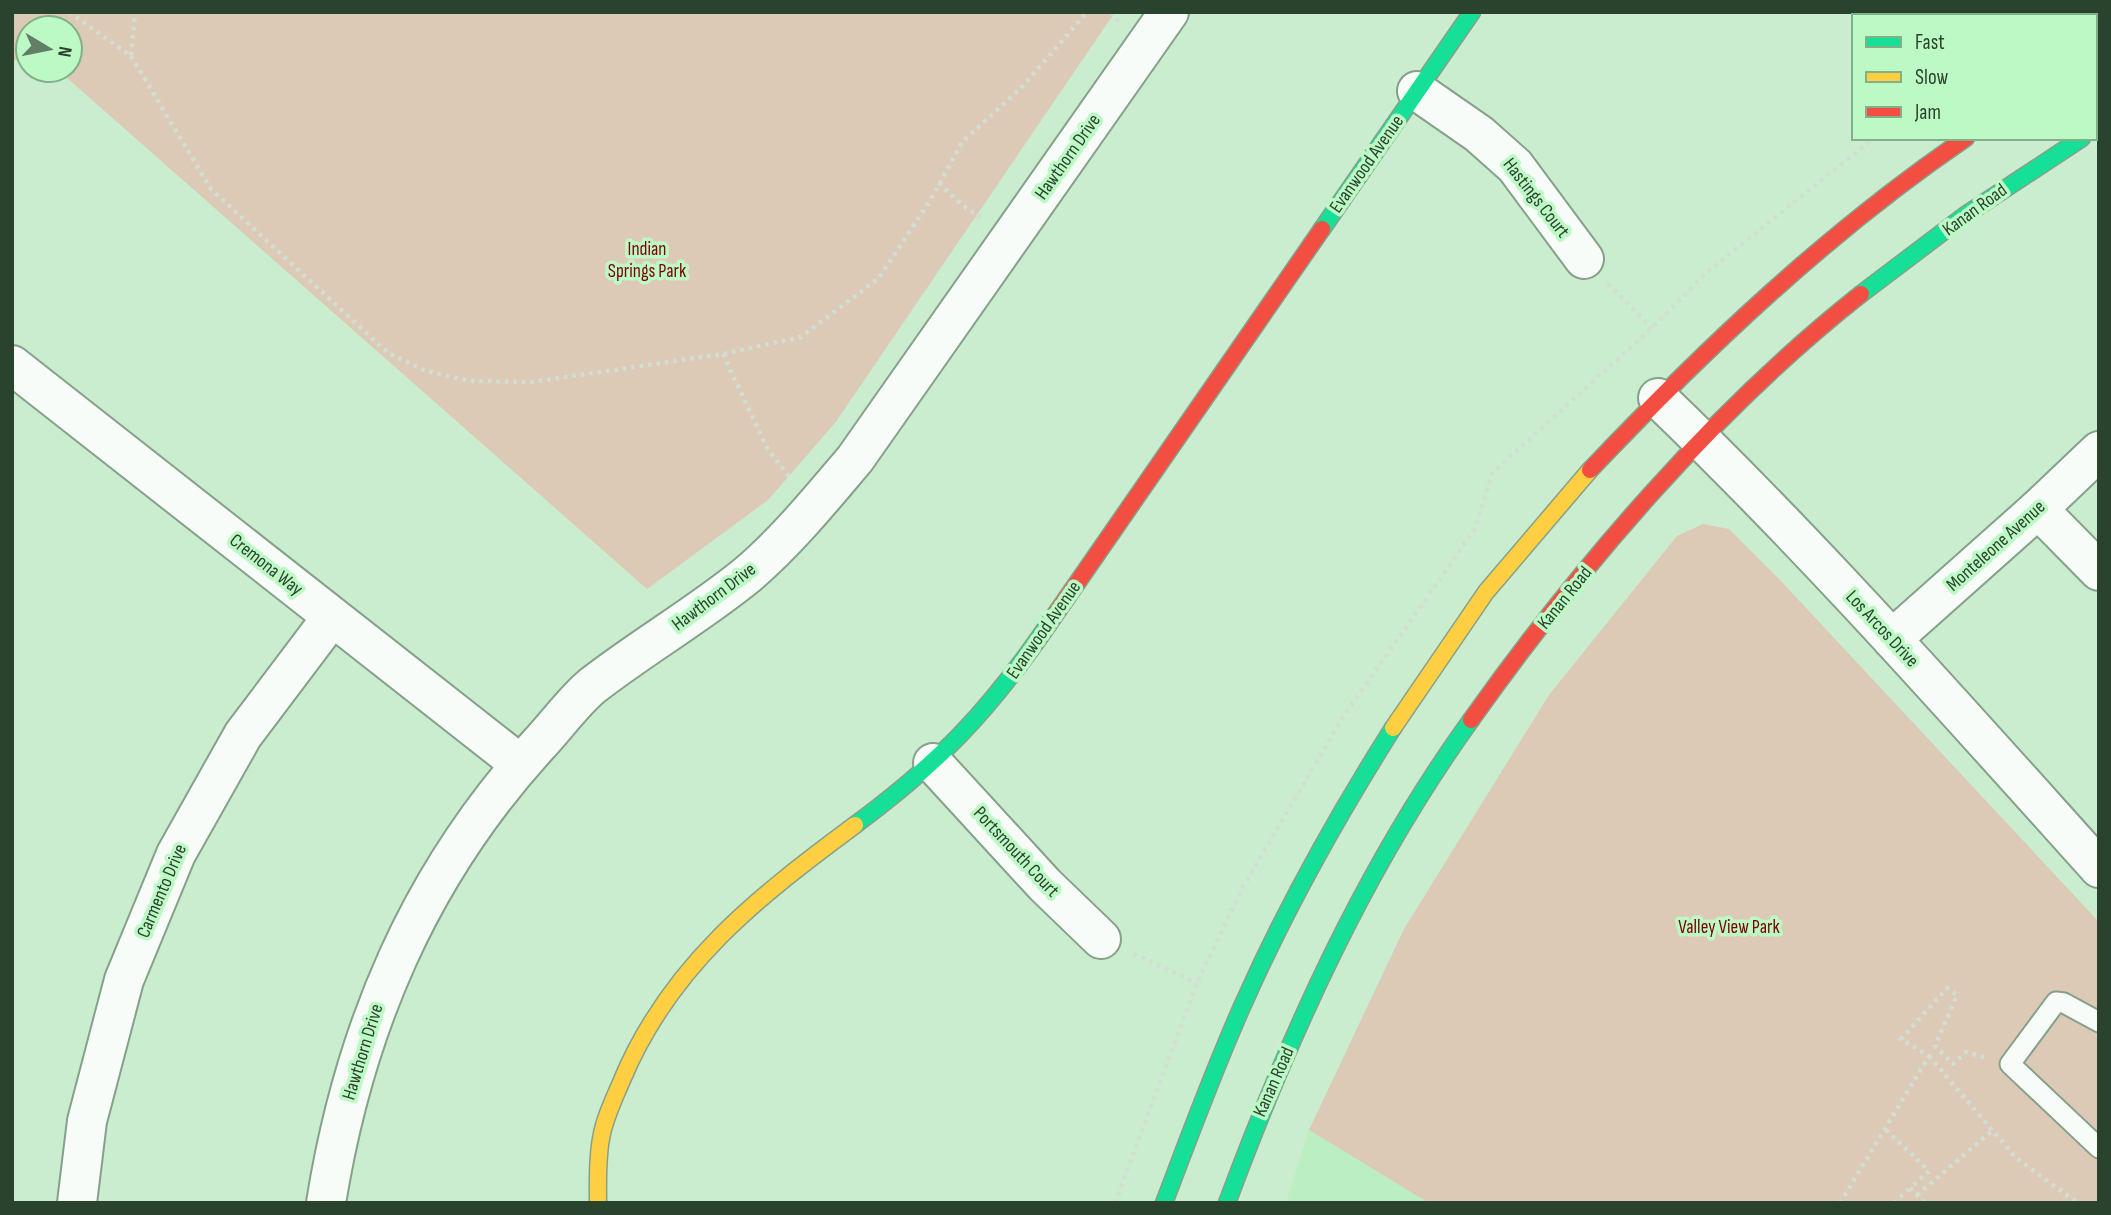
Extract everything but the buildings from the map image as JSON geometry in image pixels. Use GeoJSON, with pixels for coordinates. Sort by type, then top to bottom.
{"type":"FeatureCollection","features":[{"type":"Feature","properties":{"kind":"main road","name":"Evanwood Avenue"},"geometry":{"type":"LineString","coordinates":[[598,1203],[600,1142],[623,1070],[654,1010],[686,967],[729,923],[933,763],[970,729],[1006,684],[1472,12]]}},
{"type":"Feature","properties":{"kind":"main road"},"geometry":{"type":"LineString","coordinates":[[1164,1203],[1204,1097],[1257,972],[1318,852],[1388,735],[1465,622],[1546,520],[1658,398],[1798,268],[1940,155],[1963,140]]}},
{"type":"Feature","properties":{"kind":"main road","name":"Kanan Road"},"geometry":{"type":"LineString","coordinates":[[1227,1203],[1256,1122],[1310,999],[1372,880],[1433,778],[1509,666],[1701,439],[1778,363],[1990,196],[2079,140]]}},
{"type":"Feature","properties":{"kind":"street","name":"Hawthorn Drive"},"geometry":{"type":"LineString","coordinates":[[326,1203],[336,1140],[374,1008],[434,884],[476,820],[520,764],[590,688],[748,574],[817,504],[855,459],[1169,12]]}},
{"type":"Feature","properties":{"kind":"street","name":"Hastings Court"},"geometry":{"type":"LineString","coordinates":[[1417,91],[1479,134],[1515,166],[1584,259]]}},
{"type":"Feature","properties":{"kind":"street","name":"Cremona Way"},"geometry":{"type":"LineString","coordinates":[[12,365],[520,764]]}},
{"type":"Feature","properties":{"kind":"street","name":"Los Arcos Drive"},"geometry":{"type":"LineString","coordinates":[[1658,398],[1701,439],[1892,639],[2099,868]]}},
{"type":"Feature","properties":{"kind":"street","name":"Monteleone Avenue"},"geometry":{"type":"LineString","coordinates":[[1892,639],[2099,451]]}},
{"type":"Feature","properties":{"kind":"street"},"geometry":{"type":"LineString","coordinates":[[2038,509],[2099,571]]}},
{"type":"Feature","properties":{"kind":"street","name":"Carmento Drive"},"geometry":{"type":"LineString","coordinates":[[77,1203],[87,1121],[124,980],[176,854],[243,736],[332,617]]}},
{"type":"Feature","properties":{"kind":"street","name":"Portsmouth Court"},"geometry":{"type":"LineString","coordinates":[[933,763],[1045,885],[1101,939]]}},
{"type":"Feature","properties":{"kind":"lane"},"geometry":{"type":"LineString","coordinates":[[2099,1022],[2064,1003],[2056,1002],[2010,1064],[2099,1147]]}},
{"type":"Feature","properties":{"kind":"path"},"geometry":{"type":"LineString","coordinates":[[69,12],[131,56],[211,189],[388,353],[426,371],[470,381],[532,382],[723,354],[801,337],[879,278],[962,142],[1021,88],[1087,12]]}},
{"type":"Feature","properties":{"kind":"path"},"geometry":{"type":"LineString","coordinates":[[131,56],[135,12]]}},
{"type":"Feature","properties":{"kind":"path"},"geometry":{"type":"LineString","coordinates":[[939,183],[963,206],[1012,236]]}},
{"type":"Feature","properties":{"kind":"path"},"geometry":{"type":"LineString","coordinates":[[1584,259],[1652,328]]}},
{"type":"Feature","properties":{"kind":"path"},"geometry":{"type":"LineString","coordinates":[[723,354],[767,448],[795,484],[817,504]]}},
{"type":"Feature","properties":{"kind":"path"},"geometry":{"type":"LineString","coordinates":[[1101,939],[1197,983]]}},
{"type":"Feature","properties":{"kind":"path"},"geometry":{"type":"LineString","coordinates":[[2010,1064],[1966,1052],[1954,1064],[1935,1046],[1957,995],[1947,988],[1901,1040],[1929,1056],[2016,1158],[2078,1203]]}},
{"type":"Feature","properties":{"kind":"path"},"geometry":{"type":"LineString","coordinates":[[1840,1203],[1929,1056]]}},
{"type":"Feature","properties":{"kind":"path"},"geometry":{"type":"LineString","coordinates":[[1886,1130],[1929,1171],[1894,1203]]}},
{"type":"Feature","properties":{"kind":"path"},"geometry":{"type":"LineString","coordinates":[[1917,1195],[1993,1130]]}},
{"type":"Feature","properties":{"kind":"path"},"geometry":{"type":"LineString","coordinates":[[1910,1188],[1925,1203]]}},
{"type":"Feature","properties":{"kind":"shaded area"},"geometry":{"type":"Polygon","coordinates":[[[1309,1130],[1429,1203],[1286,1203],[1309,1130]]]}},
{"type":"Feature","properties":{"kind":"green space","name":"Indian Springs Park"},"geometry":{"type":"Polygon","coordinates":[[[12,12],[1115,12],[835,423],[768,500],[647,589],[74,84],[84,84],[84,14],[14,14],[12,59],[12,12]]]}},
{"type":"Feature","properties":{"kind":"green space","name":"Valley View Park"},"geometry":{"type":"Polygon","coordinates":[[[1703,524],[1729,529],[1779,579],[2099,922],[2099,1203],[1429,1203],[1309,1130],[1404,929],[1549,695],[1677,536],[1703,524]]]}},
{"type":"Feature","properties":{"kind":"traffic: fast"},"geometry":{"type":"LineString","coordinates":[[1322,229],[1472,12]]}},
{"type":"Feature","properties":{"kind":"traffic: fast"},"geometry":{"type":"LineString","coordinates":[[1861,294],[1964,216],[2079,140]]}},
{"type":"Feature","properties":{"kind":"traffic: fast"},"geometry":{"type":"LineString","coordinates":[[855,825],[913,779],[961,734],[1004,684],[1048,625]]}},
{"type":"Feature","properties":{"kind":"traffic: fast"},"geometry":{"type":"LineString","coordinates":[[1227,1203],[1277,1077],[1333,953],[1397,834],[1471,720]]}},
{"type":"Feature","properties":{"kind":"traffic: fast"},"geometry":{"type":"LineString","coordinates":[[1164,1203],[1223,1050],[1261,965],[1314,861],[1393,728]]}},
{"type":"Feature","properties":{"kind":"traffic: slow"},"geometry":{"type":"LineString","coordinates":[[1393,728],[1486,592],[1590,470]]}},
{"type":"Feature","properties":{"kind":"traffic: slow"},"geometry":{"type":"LineString","coordinates":[[598,1203],[602,1132],[622,1080],[642,1039],[665,1002],[691,968],[751,907],[855,825]]}},
{"type":"Feature","properties":{"kind":"traffic: jam"},"geometry":{"type":"LineString","coordinates":[[1590,470],[1678,380],[1769,294],[1865,213],[1963,140]]}},
{"type":"Feature","properties":{"kind":"traffic: jam"},"geometry":{"type":"LineString","coordinates":[[1048,625],[1322,229]]}},
{"type":"Feature","properties":{"kind":"traffic: jam"},"geometry":{"type":"LineString","coordinates":[[1471,720],[1557,606],[1651,494],[1753,388],[1806,339],[1861,294]]}}]}
